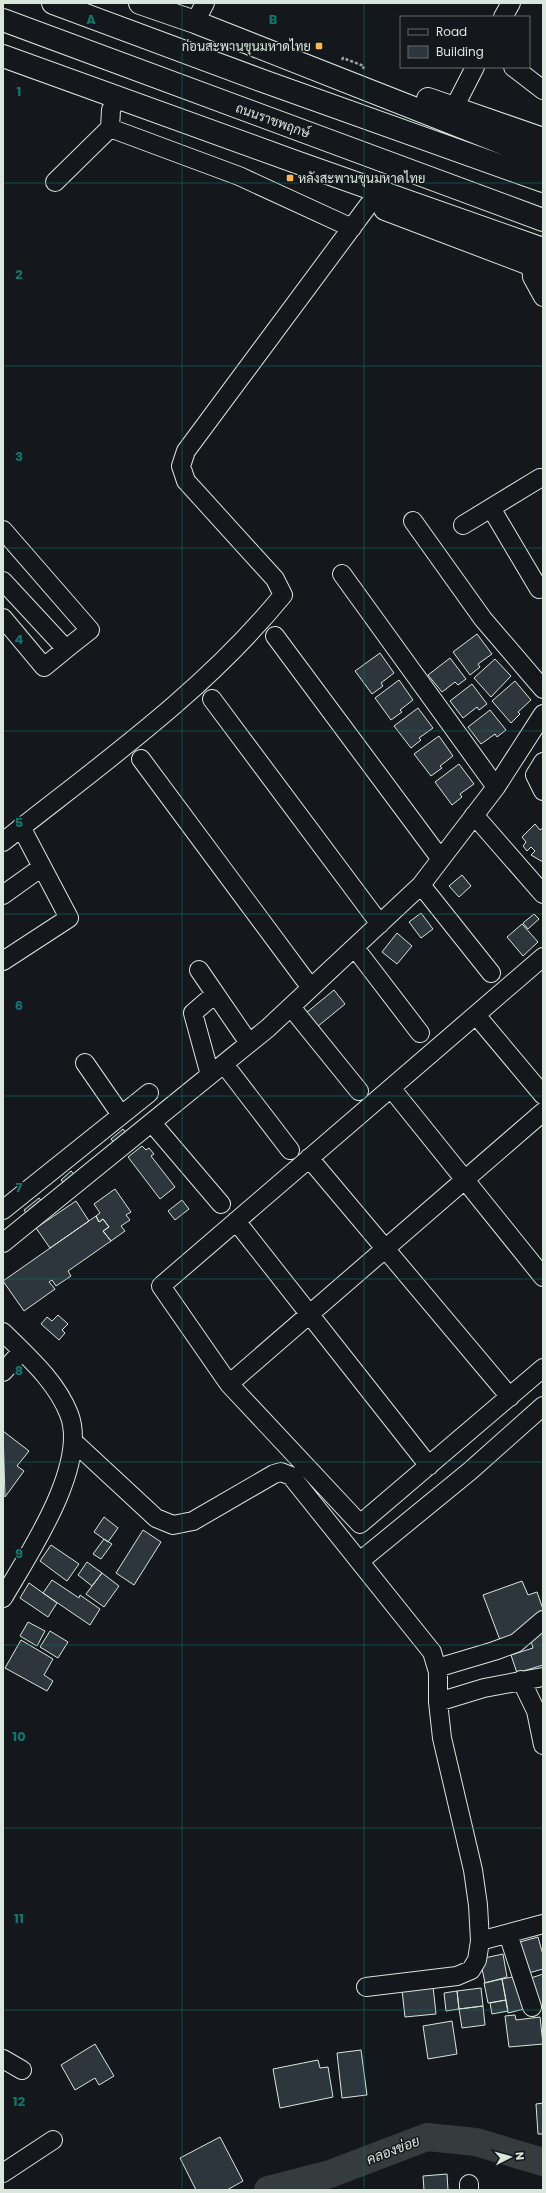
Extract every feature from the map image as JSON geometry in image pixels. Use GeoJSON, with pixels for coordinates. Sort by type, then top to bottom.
{"type":"FeatureCollection","features":[{"type":"Feature","properties":{"kind":"main road"},"geometry":{"type":"LineString","coordinates":[[53,3],[263,81],[543,181]]}},
{"type":"Feature","properties":{"kind":"main road"},"geometry":{"type":"LineString","coordinates":[[144,4],[263,81]]}},
{"type":"Feature","properties":{"kind":"main road"},"geometry":{"type":"LineString","coordinates":[[144,4],[195,22],[543,159]]}},
{"type":"Feature","properties":{"kind":"main road","name":"ถนนราชพฤกษ์"},"geometry":{"type":"LineString","coordinates":[[3,20],[543,220]]}},
{"type":"Feature","properties":{"kind":"main road"},"geometry":{"type":"LineString","coordinates":[[3,28],[50,37]]}},
{"type":"Feature","properties":{"kind":"main road"},"geometry":{"type":"LineString","coordinates":[[240,40],[339,68],[543,140]]}},
{"type":"Feature","properties":{"kind":"main road"},"geometry":{"type":"LineString","coordinates":[[3,56],[296,162],[539,261]]}},
{"type":"Feature","properties":{"kind":"main road"},"geometry":{"type":"LineString","coordinates":[[296,162],[332,184],[370,203],[539,261]]}},
{"type":"Feature","properties":{"kind":"street"},"geometry":{"type":"LineString","coordinates":[[195,22],[205,3]]}},
{"type":"Feature","properties":{"kind":"street"},"geometry":{"type":"LineString","coordinates":[[503,16],[511,3]]}},
{"type":"Feature","properties":{"kind":"street"},"geometry":{"type":"LineString","coordinates":[[454,108],[474,68]]}},
{"type":"Feature","properties":{"kind":"street"},"geometry":{"type":"LineString","coordinates":[[514,68],[543,90]]}},
{"type":"Feature","properties":{"kind":"street"},"geometry":{"type":"LineString","coordinates":[[55,182],[110,128],[111,110],[117,97]]}},
{"type":"Feature","properties":{"kind":"street"},"geometry":{"type":"LineString","coordinates":[[110,128],[239,176],[352,228]]}},
{"type":"Feature","properties":{"kind":"street"},"geometry":{"type":"LineString","coordinates":[[3,842],[170,709],[217,666],[283,595],[275,579],[186,481],[181,466],[186,451],[370,203]]}},
{"type":"Feature","properties":{"kind":"street"},"geometry":{"type":"LineString","coordinates":[[539,261],[532,277],[543,297]]}},
{"type":"Feature","properties":{"kind":"street"},"geometry":{"type":"LineString","coordinates":[[463,525],[542,479]]}},
{"type":"Feature","properties":{"kind":"street"},"geometry":{"type":"LineString","coordinates":[[491,508],[539,589]]}},
{"type":"Feature","properties":{"kind":"street"},"geometry":{"type":"LineString","coordinates":[[412,521],[483,619],[543,689]]}},
{"type":"Feature","properties":{"kind":"street"},"geometry":{"type":"LineString","coordinates":[[3,530],[90,630],[44,667],[3,618]]}},
{"type":"Feature","properties":{"kind":"street"},"geometry":{"type":"LineString","coordinates":[[342,574],[496,787]]}},
{"type":"Feature","properties":{"kind":"street"},"geometry":{"type":"LineString","coordinates":[[3,581],[66,649]]}},
{"type":"Feature","properties":{"kind":"street"},"geometry":{"type":"LineString","coordinates":[[275,636],[440,858]]}},
{"type":"Feature","properties":{"kind":"street"},"geometry":{"type":"LineString","coordinates":[[212,699],[380,924]]}},
{"type":"Feature","properties":{"kind":"street"},"geometry":{"type":"LineString","coordinates":[[3,1243],[249,1044],[355,948],[421,885],[440,858],[496,787],[543,714]]}},
{"type":"Feature","properties":{"kind":"street"},"geometry":{"type":"LineString","coordinates":[[141,759],[311,988]]}},
{"type":"Feature","properties":{"kind":"street"},"geometry":{"type":"LineString","coordinates":[[543,762],[535,775],[543,791]]}},
{"type":"Feature","properties":{"kind":"street"},"geometry":{"type":"LineString","coordinates":[[474,815],[543,894]]}},
{"type":"Feature","properties":{"kind":"street"},"geometry":{"type":"LineString","coordinates":[[3,961],[69,918],[21,827]]}},
{"type":"Feature","properties":{"kind":"street"},"geometry":{"type":"LineString","coordinates":[[3,895],[42,867]]}},
{"type":"Feature","properties":{"kind":"street"},"geometry":{"type":"LineString","coordinates":[[421,885],[491,973]]}},
{"type":"Feature","properties":{"kind":"street"},"geometry":{"type":"LineString","coordinates":[[355,948],[420,1033]]}},
{"type":"Feature","properties":{"kind":"street"},"geometry":{"type":"LineString","coordinates":[[543,957],[161,1286],[229,1384],[360,1524],[543,1368]]}},
{"type":"Feature","properties":{"kind":"street"},"geometry":{"type":"LineString","coordinates":[[199,970],[249,1044]]}},
{"type":"Feature","properties":{"kind":"street"},"geometry":{"type":"LineString","coordinates":[[215,994],[193,1013],[217,1070],[290,1150]]}},
{"type":"Feature","properties":{"kind":"street"},"geometry":{"type":"LineString","coordinates":[[291,1007],[359,1091]]}},
{"type":"Feature","properties":{"kind":"street"},"geometry":{"type":"LineString","coordinates":[[476,1015],[543,1095]]}},
{"type":"Feature","properties":{"kind":"street"},"geometry":{"type":"LineString","coordinates":[[85,1063],[121,1115]]}},
{"type":"Feature","properties":{"kind":"street"},"geometry":{"type":"LineString","coordinates":[[391,1088],[543,1277]]}},
{"type":"Feature","properties":{"kind":"street"},"geometry":{"type":"LineString","coordinates":[[3,1210],[149,1093]]}},
{"type":"Feature","properties":{"kind":"street"},"geometry":{"type":"LineString","coordinates":[[229,1384],[543,1112]]}},
{"type":"Feature","properties":{"kind":"street"},"geometry":{"type":"LineString","coordinates":[[152,1123],[221,1204]]}},
{"type":"Feature","properties":{"kind":"street"},"geometry":{"type":"LineString","coordinates":[[309,1158],[510,1396]]}},
{"type":"Feature","properties":{"kind":"street"},"geometry":{"type":"LineString","coordinates":[[236,1221],[429,1466]]}},
{"type":"Feature","properties":{"kind":"street"},"geometry":{"type":"LineString","coordinates":[[3,1332],[44,1373],[59,1394],[70,1415],[74,1442],[68,1473],[45,1524],[3,1598]]}},
{"type":"Feature","properties":{"kind":"street"},"geometry":{"type":"LineString","coordinates":[[3,1372],[22,1351]]}},
{"type":"Feature","properties":{"kind":"street"},"geometry":{"type":"LineString","coordinates":[[360,1560],[470,1471],[543,1406]]}},
{"type":"Feature","properties":{"kind":"street"},"geometry":{"type":"LineString","coordinates":[[74,1442],[156,1518],[173,1525],[193,1521],[274,1474],[281,1472],[292,1476],[432,1652],[437,1668],[438,1702],[448,1769],[473,1870],[478,1904],[480,1941],[477,1960],[470,1970],[457,1976],[366,1987]]}},
{"type":"Feature","properties":{"kind":"street"},"geometry":{"type":"LineString","coordinates":[[437,1668],[516,1643],[543,1620]]}},
{"type":"Feature","properties":{"kind":"street"},"geometry":{"type":"LineString","coordinates":[[438,1702],[460,1694],[521,1680],[543,1677]]}},
{"type":"Feature","properties":{"kind":"street"},"geometry":{"type":"LineString","coordinates":[[521,1680],[536,1711],[543,1745]]}},
{"type":"Feature","properties":{"kind":"street"},"geometry":{"type":"LineString","coordinates":[[480,1941],[542,1928]]}},
{"type":"Feature","properties":{"kind":"street"},"geometry":{"type":"LineString","coordinates":[[508,1934],[532,2007]]}},
{"type":"Feature","properties":{"kind":"street"},"geometry":{"type":"LineString","coordinates":[[3,2058],[22,2070]]}},
{"type":"Feature","properties":{"kind":"street"},"geometry":{"type":"LineString","coordinates":[[3,2173],[53,2140]]}},
{"type":"Feature","properties":{"kind":"building"},"geometry":{"type":"Polygon","coordinates":[[[477,634],[492,654],[478,664],[480,667],[470,675],[453,652],[477,634]]]}},
{"type":"Feature","properties":{"kind":"building"},"geometry":{"type":"Polygon","coordinates":[[[380,653],[394,673],[381,683],[383,686],[372,694],[355,671],[380,653]]]}},
{"type":"Feature","properties":{"kind":"building"},"geometry":{"type":"Polygon","coordinates":[[[450,658],[466,679],[458,685],[455,682],[442,692],[428,675],[450,658]]]}},
{"type":"Feature","properties":{"kind":"building"},"geometry":{"type":"Polygon","coordinates":[[[495,659],[511,676],[491,697],[474,678],[495,659]]]}},
{"type":"Feature","properties":{"kind":"building"},"geometry":{"type":"Polygon","coordinates":[[[399,680],[413,700],[400,710],[402,712],[391,720],[375,698],[399,680]]]}},
{"type":"Feature","properties":{"kind":"building"},"geometry":{"type":"Polygon","coordinates":[[[515,681],[531,700],[518,712],[520,714],[511,723],[492,701],[515,681]]]}},
{"type":"Feature","properties":{"kind":"building"},"geometry":{"type":"Polygon","coordinates":[[[472,684],[487,704],[479,710],[477,707],[463,718],[450,701],[472,684]]]}},
{"type":"Feature","properties":{"kind":"building"},"geometry":{"type":"Polygon","coordinates":[[[418,708],[433,728],[419,738],[421,740],[411,748],[394,726],[418,708]]]}},
{"type":"Feature","properties":{"kind":"building"},"geometry":{"type":"Polygon","coordinates":[[[490,710],[506,730],[497,737],[495,734],[481,744],[468,727],[490,710]]]}},
{"type":"Feature","properties":{"kind":"building"},"geometry":{"type":"Polygon","coordinates":[[[439,736],[453,756],[440,766],[442,768],[431,776],[414,754],[439,736]]]}},
{"type":"Feature","properties":{"kind":"building"},"geometry":{"type":"Polygon","coordinates":[[[459,764],[474,784],[460,794],[462,797],[452,805],[435,782],[459,764]]]}},
{"type":"Feature","properties":{"kind":"building"},"geometry":{"type":"Polygon","coordinates":[[[535,824],[540,830],[543,828],[543,862],[531,855],[535,851],[531,847],[527,851],[523,846],[526,842],[522,837],[535,824]]]}},
{"type":"Feature","properties":{"kind":"building"},"geometry":{"type":"Polygon","coordinates":[[[462,875],[471,886],[459,897],[449,886],[462,875]]]}},
{"type":"Feature","properties":{"kind":"building"},"geometry":{"type":"Polygon","coordinates":[[[421,913],[433,929],[421,938],[409,922],[421,913]]]}},
{"type":"Feature","properties":{"kind":"building"},"geometry":{"type":"Polygon","coordinates":[[[534,914],[539,919],[528,929],[523,923],[534,914]]]}},
{"type":"Feature","properties":{"kind":"building"},"geometry":{"type":"Polygon","coordinates":[[[522,924],[538,942],[523,956],[507,937],[522,924]]]}},
{"type":"Feature","properties":{"kind":"building"},"geometry":{"type":"Polygon","coordinates":[[[397,933],[412,946],[397,964],[382,952],[397,933]]]}},
{"type":"Feature","properties":{"kind":"building"},"geometry":{"type":"Polygon","coordinates":[[[334,990],[345,1004],[317,1027],[306,1013],[334,990]]]}},
{"type":"Feature","properties":{"kind":"building"},"geometry":{"type":"Polygon","coordinates":[[[123,1129],[129,1137],[117,1146],[111,1139],[123,1129]]]}},
{"type":"Feature","properties":{"kind":"building"},"geometry":{"type":"Polygon","coordinates":[[[142,1146],[146,1150],[149,1148],[154,1154],[151,1156],[175,1187],[160,1199],[128,1157],[142,1146]]]}},
{"type":"Feature","properties":{"kind":"building"},"geometry":{"type":"Polygon","coordinates":[[[71,1171],[76,1176],[66,1185],[61,1180],[71,1171]]]}},
{"type":"Feature","properties":{"kind":"building"},"geometry":{"type":"Polygon","coordinates":[[[115,1189],[131,1212],[126,1215],[130,1220],[121,1226],[125,1231],[111,1241],[103,1231],[109,1227],[103,1219],[99,1222],[96,1216],[100,1213],[94,1204],[115,1189]]]}},
{"type":"Feature","properties":{"kind":"building"},"geometry":{"type":"Polygon","coordinates":[[[39,1198],[44,1204],[28,1216],[24,1210],[39,1198]]]}},
{"type":"Feature","properties":{"kind":"building"},"geometry":{"type":"Polygon","coordinates":[[[182,1200],[189,1209],[175,1220],[168,1211],[182,1200]]]}},
{"type":"Feature","properties":{"kind":"building"},"geometry":{"type":"Polygon","coordinates":[[[76,1201],[89,1221],[50,1248],[36,1228],[76,1201]]]}},
{"type":"Feature","properties":{"kind":"building"},"geometry":{"type":"Polygon","coordinates":[[[96,1216],[99,1222],[103,1219],[109,1227],[103,1231],[111,1241],[68,1271],[71,1276],[56,1286],[52,1280],[49,1282],[55,1289],[24,1311],[3,1281],[96,1216]]]}},
{"type":"Feature","properties":{"kind":"building"},"geometry":{"type":"Polygon","coordinates":[[[58,1315],[68,1324],[62,1330],[65,1333],[59,1340],[41,1324],[47,1317],[52,1321],[58,1315]]]}},
{"type":"Feature","properties":{"kind":"building"},"geometry":{"type":"Polygon","coordinates":[[[3,1431],[29,1451],[17,1466],[24,1471],[5,1497],[3,1431]]]}},
{"type":"Feature","properties":{"kind":"building"},"geometry":{"type":"Polygon","coordinates":[[[104,1517],[118,1528],[108,1542],[94,1532],[104,1517]]]}},
{"type":"Feature","properties":{"kind":"building"},"geometry":{"type":"Polygon","coordinates":[[[143,1530],[161,1542],[134,1585],[116,1573],[143,1530]]]}},
{"type":"Feature","properties":{"kind":"building"},"geometry":{"type":"Polygon","coordinates":[[[104,1539],[112,1544],[101,1559],[93,1554],[104,1539]]]}},
{"type":"Feature","properties":{"kind":"building"},"geometry":{"type":"Polygon","coordinates":[[[51,1545],[79,1564],[67,1581],[40,1561],[51,1545]]]}},
{"type":"Feature","properties":{"kind":"building"},"geometry":{"type":"Polygon","coordinates":[[[87,1562],[102,1573],[92,1586],[78,1575],[87,1562]]]}},
{"type":"Feature","properties":{"kind":"building"},"geometry":{"type":"Polygon","coordinates":[[[102,1573],[119,1586],[104,1607],[86,1594],[102,1573]]]}},
{"type":"Feature","properties":{"kind":"building"},"geometry":{"type":"Polygon","coordinates":[[[52,1580],[79,1598],[80,1595],[100,1609],[90,1625],[43,1593],[52,1580]]]}},
{"type":"Feature","properties":{"kind":"building"},"geometry":{"type":"Polygon","coordinates":[[[522,1581],[528,1595],[537,1592],[543,1609],[543,1616],[527,1622],[530,1629],[500,1640],[483,1595],[522,1581]]]}},
{"type":"Feature","properties":{"kind":"building"},"geometry":{"type":"Polygon","coordinates":[[[29,1583],[57,1603],[48,1617],[20,1598],[29,1583]]]}},
{"type":"Feature","properties":{"kind":"building"},"geometry":{"type":"Polygon","coordinates":[[[28,1622],[45,1631],[37,1646],[20,1636],[28,1622]]]}},
{"type":"Feature","properties":{"kind":"building"},"geometry":{"type":"Polygon","coordinates":[[[50,1631],[68,1642],[58,1658],[40,1647],[50,1631]]]}},
{"type":"Feature","properties":{"kind":"building"},"geometry":{"type":"Polygon","coordinates":[[[543,1633],[543,1665],[517,1673],[511,1655],[533,1648],[530,1637],[543,1633]]]}},
{"type":"Feature","properties":{"kind":"building"},"geometry":{"type":"Polygon","coordinates":[[[21,1640],[53,1659],[44,1675],[53,1681],[47,1691],[5,1668],[21,1640]]]}},
{"type":"Feature","properties":{"kind":"building"},"geometry":{"type":"Polygon","coordinates":[[[538,1937],[543,1955],[543,1969],[525,1974],[516,1943],[538,1937]]]}},
{"type":"Feature","properties":{"kind":"building"},"geometry":{"type":"Polygon","coordinates":[[[503,1954],[507,1977],[485,1983],[480,1959],[503,1954]]]}},
{"type":"Feature","properties":{"kind":"building"},"geometry":{"type":"Polygon","coordinates":[[[543,1974],[543,2006],[539,2007],[531,1978],[543,1974]]]}},
{"type":"Feature","properties":{"kind":"building"},"geometry":{"type":"Polygon","coordinates":[[[518,1976],[524,2009],[508,2013],[502,1979],[518,1976]]]}},
{"type":"Feature","properties":{"kind":"building"},"geometry":{"type":"Polygon","coordinates":[[[502,1979],[506,2000],[488,2003],[484,1983],[502,1979]]]}},
{"type":"Feature","properties":{"kind":"building"},"geometry":{"type":"Polygon","coordinates":[[[433,1986],[436,2014],[405,2017],[402,1990],[433,1986]]]}},
{"type":"Feature","properties":{"kind":"building"},"geometry":{"type":"Polygon","coordinates":[[[481,1988],[483,2006],[459,2009],[457,1991],[481,1988]]]}},
{"type":"Feature","properties":{"kind":"building"},"geometry":{"type":"Polygon","coordinates":[[[457,1991],[459,2009],[446,2011],[444,1993],[457,1991]]]}},
{"type":"Feature","properties":{"kind":"building"},"geometry":{"type":"Polygon","coordinates":[[[506,2000],[508,2011],[492,2014],[490,2003],[506,2000]]]}},
{"type":"Feature","properties":{"kind":"building"},"geometry":{"type":"Polygon","coordinates":[[[483,2006],[485,2025],[462,2028],[459,2009],[483,2006]]]}},
{"type":"Feature","properties":{"kind":"building"},"geometry":{"type":"Polygon","coordinates":[[[515,2015],[516,2020],[540,2017],[543,2044],[509,2047],[505,2016],[515,2015]]]}},
{"type":"Feature","properties":{"kind":"building"},"geometry":{"type":"Polygon","coordinates":[[[452,2021],[457,2054],[428,2059],[423,2026],[452,2021]]]}},
{"type":"Feature","properties":{"kind":"building"},"geometry":{"type":"Polygon","coordinates":[[[95,2044],[114,2076],[99,2085],[95,2078],[75,2090],[61,2065],[95,2044]]]}},
{"type":"Feature","properties":{"kind":"building"},"geometry":{"type":"Polygon","coordinates":[[[361,2050],[367,2095],[342,2098],[337,2053],[361,2050]]]}},
{"type":"Feature","properties":{"kind":"building"},"geometry":{"type":"Polygon","coordinates":[[[318,2060],[320,2068],[328,2067],[333,2097],[280,2108],[273,2069],[318,2060]]]}},
{"type":"Feature","properties":{"kind":"building"},"geometry":{"type":"Polygon","coordinates":[[[543,2103],[543,2134],[538,2134],[536,2104],[543,2103]]]}},
{"type":"Feature","properties":{"kind":"building"},"geometry":{"type":"Polygon","coordinates":[[[220,2137],[243,2181],[227,2190],[196,2190],[180,2158],[220,2137]]]}},
{"type":"Feature","properties":{"kind":"building"},"geometry":{"type":"Polygon","coordinates":[[[447,2174],[448,2190],[424,2190],[423,2176],[447,2174]]]}},
{"type":"Feature","properties":{"kind":"waterway","name":"คลองข่อย"},"geometry":{"type":"LineString","coordinates":[[268,2190],[330,2174],[427,2137],[476,2142],[543,2162]]}},
{"type":"Feature","properties":{"kind":"place","name":"ก่อนสะพานขุนมหาดไทย"},"geometry":{"type":"Point","coordinates":[319,46]}},
{"type":"Feature","properties":{"kind":"place","name":"หลังสะพานขุนมหาดไทย"},"geometry":{"type":"Point","coordinates":[290,178]}}]}
